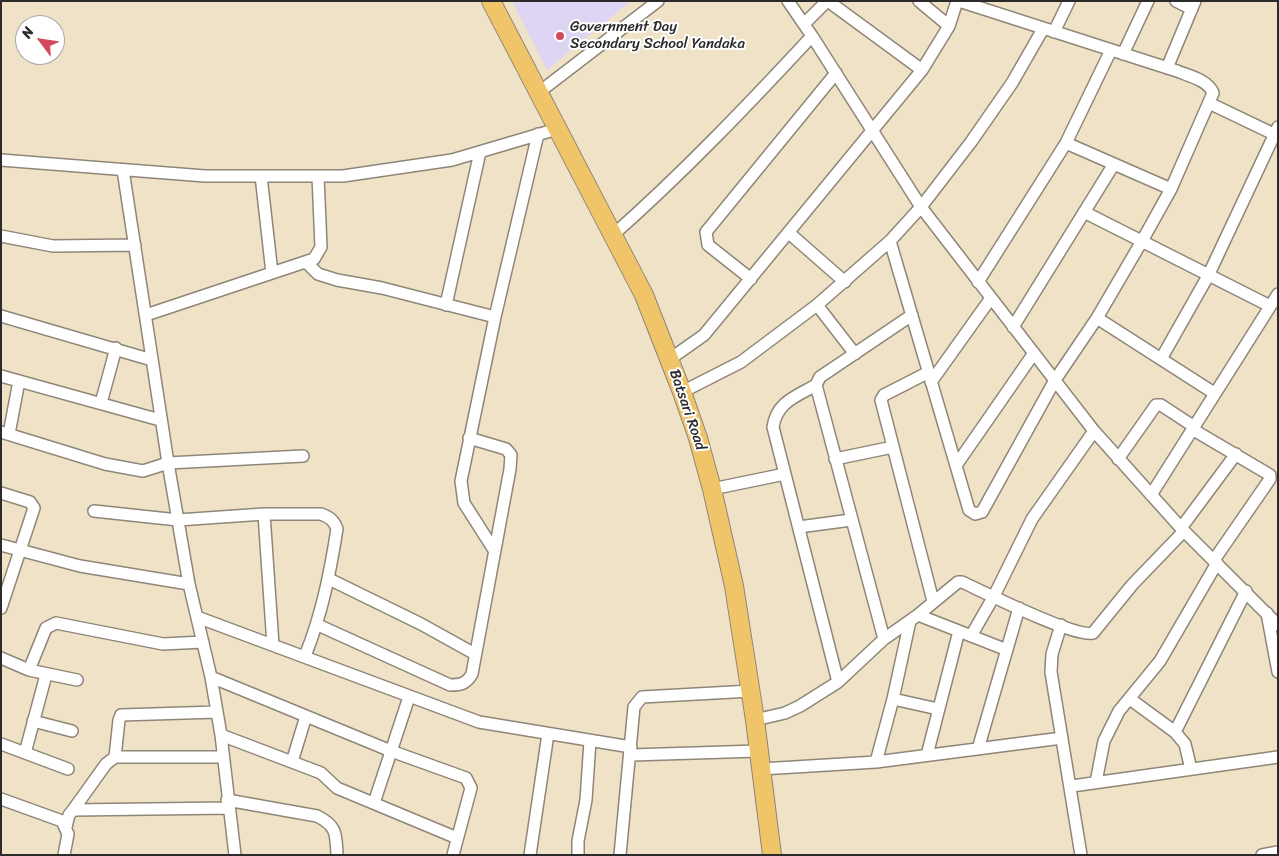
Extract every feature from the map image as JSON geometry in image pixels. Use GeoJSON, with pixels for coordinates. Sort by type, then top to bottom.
{"type":"FeatureCollection","features":[{"type":"Feature","properties":{"kind":"main road","name":"Batsari Road"},"geometry":{"type":"LineString","coordinates":[[491,1],[644,295],[682,392],[712,489],[734,586],[751,691],[772,855]]}},
{"type":"Feature","properties":{"kind":"street"},"geometry":{"type":"LineString","coordinates":[[538,94],[658,1]]}},
{"type":"Feature","properties":{"kind":"street"},"geometry":{"type":"LineString","coordinates":[[788,1],[921,208],[1094,431],[1183,529],[1278,625]]}},
{"type":"Feature","properties":{"kind":"street"},"geometry":{"type":"LineString","coordinates":[[804,24],[828,1],[922,70]]}},
{"type":"Feature","properties":{"kind":"street"},"geometry":{"type":"LineString","coordinates":[[919,1],[949,26]]}},
{"type":"Feature","properties":{"kind":"street"},"geometry":{"type":"LineString","coordinates":[[670,359],[704,335],[922,70],[949,26],[958,1],[993,6],[1042,29],[1167,68],[1211,87],[1213,92],[1209,103],[1170,189],[1142,241],[1097,318],[1055,380],[982,512],[975,514],[969,510],[890,241]]}},
{"type":"Feature","properties":{"kind":"street"},"geometry":{"type":"LineString","coordinates":[[1054,32],[1069,1]]}},
{"type":"Feature","properties":{"kind":"street"},"geometry":{"type":"LineString","coordinates":[[1124,54],[1148,1]]}},
{"type":"Feature","properties":{"kind":"street"},"geometry":{"type":"LineString","coordinates":[[1167,68],[1193,5],[1176,1]]}},
{"type":"Feature","properties":{"kind":"street"},"geometry":{"type":"LineString","coordinates":[[682,392],[741,362],[817,305],[890,241],[921,208],[971,142],[1012,83],[1042,29]]}},
{"type":"Feature","properties":{"kind":"street"},"geometry":{"type":"LineString","coordinates":[[613,235],[668,186],[726,129],[812,36]]}},
{"type":"Feature","properties":{"kind":"street"},"geometry":{"type":"LineString","coordinates":[[978,282],[1066,143],[1111,50]]}},
{"type":"Feature","properties":{"kind":"street"},"geometry":{"type":"LineString","coordinates":[[751,279],[708,245],[706,232],[836,74]]}},
{"type":"Feature","properties":{"kind":"street"},"geometry":{"type":"LineString","coordinates":[[1161,360],[1208,276],[1277,133],[1209,103]]}},
{"type":"Feature","properties":{"kind":"street"},"geometry":{"type":"LineString","coordinates":[[4,162],[205,176],[342,176],[452,160],[557,128]]}},
{"type":"Feature","properties":{"kind":"street"},"geometry":{"type":"LineString","coordinates":[[494,550],[464,503],[461,481],[495,316],[538,134]]}},
{"type":"Feature","properties":{"kind":"street"},"geometry":{"type":"LineString","coordinates":[[1066,143],[1170,189]]}},
{"type":"Feature","properties":{"kind":"street"},"geometry":{"type":"LineString","coordinates":[[446,305],[480,152]]}},
{"type":"Feature","properties":{"kind":"street"},"geometry":{"type":"LineString","coordinates":[[1013,327],[1114,164]]}},
{"type":"Feature","properties":{"kind":"street"},"geometry":{"type":"LineString","coordinates":[[123,170],[146,315],[160,420],[189,584],[218,712],[235,855]]}},
{"type":"Feature","properties":{"kind":"street"},"geometry":{"type":"LineString","coordinates":[[261,176],[272,273]]}},
{"type":"Feature","properties":{"kind":"street"},"geometry":{"type":"LineString","coordinates":[[146,315],[314,260],[321,247],[318,176]]}},
{"type":"Feature","properties":{"kind":"street"},"geometry":{"type":"LineString","coordinates":[[1084,212],[1270,306]]}},
{"type":"Feature","properties":{"kind":"street"},"geometry":{"type":"LineString","coordinates":[[789,233],[845,282]]}},
{"type":"Feature","properties":{"kind":"street"},"geometry":{"type":"LineString","coordinates":[[1,236],[53,246],[135,245]]}},
{"type":"Feature","properties":{"kind":"street"},"geometry":{"type":"LineString","coordinates":[[306,262],[318,274],[337,280],[495,316]]}},
{"type":"Feature","properties":{"kind":"street"},"geometry":{"type":"LineString","coordinates":[[1151,495],[1277,295]]}},
{"type":"Feature","properties":{"kind":"street"},"geometry":{"type":"LineString","coordinates":[[933,601],[882,397],[930,377],[991,298]]}},
{"type":"Feature","properties":{"kind":"street"},"geometry":{"type":"LineString","coordinates":[[817,305],[855,354]]}},
{"type":"Feature","properties":{"kind":"street"},"geometry":{"type":"LineString","coordinates":[[838,682],[773,427],[775,414],[784,403],[816,385],[820,378],[912,315]]}},
{"type":"Feature","properties":{"kind":"street"},"geometry":{"type":"LineString","coordinates":[[1,316],[152,360]]}},
{"type":"Feature","properties":{"kind":"street"},"geometry":{"type":"LineString","coordinates":[[1097,318],[1214,393]]}},
{"type":"Feature","properties":{"kind":"street"},"geometry":{"type":"LineString","coordinates":[[101,403],[116,348]]}},
{"type":"Feature","properties":{"kind":"street"},"geometry":{"type":"LineString","coordinates":[[957,464],[1034,354]]}},
{"type":"Feature","properties":{"kind":"street"},"geometry":{"type":"LineString","coordinates":[[1,376],[160,420]]}},
{"type":"Feature","properties":{"kind":"street"},"geometry":{"type":"LineString","coordinates":[[19,381],[5,433],[115,466],[143,471],[168,463],[303,456]]}},
{"type":"Feature","properties":{"kind":"street"},"geometry":{"type":"LineString","coordinates":[[816,385],[884,639]]}},
{"type":"Feature","properties":{"kind":"street"},"geometry":{"type":"LineString","coordinates":[[1096,782],[1104,741],[1119,711],[1160,661],[1215,561],[1270,479],[1268,472],[1193,428],[1161,405],[1156,405],[1118,459]]}},
{"type":"Feature","properties":{"kind":"street"},"geometry":{"type":"LineString","coordinates":[[972,636],[1044,499],[1094,431]]}},
{"type":"Feature","properties":{"kind":"street"},"geometry":{"type":"LineString","coordinates":[[318,625],[450,685],[461,685],[468,681],[472,674],[511,455],[506,449],[469,438]]}},
{"type":"Feature","properties":{"kind":"street"},"geometry":{"type":"LineString","coordinates":[[835,459],[893,447]]}},
{"type":"Feature","properties":{"kind":"street"},"geometry":{"type":"LineString","coordinates":[[755,720],[785,713],[800,706],[838,682],[884,639],[914,618],[958,582],[962,582],[1061,625],[1088,634],[1093,633],[1132,585],[1183,529],[1236,454]]}},
{"type":"Feature","properties":{"kind":"street"},"geometry":{"type":"LineString","coordinates":[[712,489],[785,474]]}},
{"type":"Feature","properties":{"kind":"street"},"geometry":{"type":"LineString","coordinates":[[1,493],[30,502],[34,508],[1,608]]}},
{"type":"Feature","properties":{"kind":"street"},"geometry":{"type":"LineString","coordinates":[[94,511],[178,520],[264,514],[321,514],[335,522],[337,529],[329,579],[318,625],[305,656]]}},
{"type":"Feature","properties":{"kind":"street"},"geometry":{"type":"LineString","coordinates":[[264,514],[273,645]]}},
{"type":"Feature","properties":{"kind":"street"},"geometry":{"type":"LineString","coordinates":[[798,527],[851,520]]}},
{"type":"Feature","properties":{"kind":"street"},"geometry":{"type":"LineString","coordinates":[[1,545],[80,566],[189,584]]}},
{"type":"Feature","properties":{"kind":"street"},"geometry":{"type":"LineString","coordinates":[[329,579],[475,654]]}},
{"type":"Feature","properties":{"kind":"street"},"geometry":{"type":"LineString","coordinates":[[1175,732],[1246,591]]}},
{"type":"Feature","properties":{"kind":"street"},"geometry":{"type":"LineString","coordinates":[[978,749],[1020,608]]}},
{"type":"Feature","properties":{"kind":"street"},"geometry":{"type":"LineString","coordinates":[[1266,611],[1278,672]]}},
{"type":"Feature","properties":{"kind":"street"},"geometry":{"type":"LineString","coordinates":[[197,617],[479,722],[590,741],[631,751],[758,751]]}},
{"type":"Feature","properties":{"kind":"street"},"geometry":{"type":"LineString","coordinates":[[914,618],[959,631],[1007,650]]}},
{"type":"Feature","properties":{"kind":"street"},"geometry":{"type":"LineString","coordinates":[[876,762],[914,618]]}},
{"type":"Feature","properties":{"kind":"street"},"geometry":{"type":"LineString","coordinates":[[29,670],[46,628],[56,623],[163,644],[203,642]]}},
{"type":"Feature","properties":{"kind":"street"},"geometry":{"type":"LineString","coordinates":[[1061,625],[1052,654],[1051,672],[1072,786],[1082,855]]}},
{"type":"Feature","properties":{"kind":"street"},"geometry":{"type":"LineString","coordinates":[[927,755],[959,631]]}},
{"type":"Feature","properties":{"kind":"street"},"geometry":{"type":"LineString","coordinates":[[1,658],[46,675],[77,680]]}},
{"type":"Feature","properties":{"kind":"street"},"geometry":{"type":"LineString","coordinates":[[25,753],[46,675]]}},
{"type":"Feature","properties":{"kind":"street"},"geometry":{"type":"LineString","coordinates":[[211,676],[391,751],[466,778],[470,782],[471,788],[453,855]]}},
{"type":"Feature","properties":{"kind":"street"},"geometry":{"type":"LineString","coordinates":[[620,855],[634,707],[642,697],[751,691]]}},
{"type":"Feature","properties":{"kind":"street"},"geometry":{"type":"LineString","coordinates":[[374,803],[409,697]]}},
{"type":"Feature","properties":{"kind":"street"},"geometry":{"type":"LineString","coordinates":[[1130,699],[1175,732],[1185,744],[1191,769]]}},
{"type":"Feature","properties":{"kind":"street"},"geometry":{"type":"LineString","coordinates":[[893,700],[938,710]]}},
{"type":"Feature","properties":{"kind":"street"},"geometry":{"type":"LineString","coordinates":[[115,757],[121,715],[218,712]]}},
{"type":"Feature","properties":{"kind":"street"},"geometry":{"type":"LineString","coordinates":[[292,762],[306,716]]}},
{"type":"Feature","properties":{"kind":"street"},"geometry":{"type":"LineString","coordinates":[[34,721],[72,730]]}},
{"type":"Feature","properties":{"kind":"street"},"geometry":{"type":"LineString","coordinates":[[530,855],[548,734]]}},
{"type":"Feature","properties":{"kind":"street"},"geometry":{"type":"LineString","coordinates":[[221,735],[322,773],[337,788],[458,838]]}},
{"type":"Feature","properties":{"kind":"street"},"geometry":{"type":"LineString","coordinates":[[761,768],[876,762],[1062,738]]}},
{"type":"Feature","properties":{"kind":"street"},"geometry":{"type":"LineString","coordinates":[[578,855],[578,841],[586,800],[590,741]]}},
{"type":"Feature","properties":{"kind":"street"},"geometry":{"type":"LineString","coordinates":[[1,744],[68,769]]}},
{"type":"Feature","properties":{"kind":"street"},"geometry":{"type":"LineString","coordinates":[[66,827],[73,810],[106,764],[115,757],[224,758]]}},
{"type":"Feature","properties":{"kind":"street"},"geometry":{"type":"LineString","coordinates":[[1072,786],[1278,757]]}},
{"type":"Feature","properties":{"kind":"street"},"geometry":{"type":"LineString","coordinates":[[1,800],[62,822],[68,834],[64,855]]}},
{"type":"Feature","properties":{"kind":"street"},"geometry":{"type":"LineString","coordinates":[[73,810],[228,804],[317,816],[330,822],[336,835],[337,855]]}},
{"type":"Feature","properties":{"kind":"street"},"geometry":{"type":"LineString","coordinates":[[1262,855],[1278,852]]}},
{"type":"Feature","properties":{"kind":"shaded area","name":"Government Day Secondary School Yandaka"},"geometry":{"type":"Polygon","coordinates":[[[512,1],[631,1],[547,70],[512,1]]]}},
{"type":"Feature","properties":{"kind":"place","name":"Government Day Secondary School Yandaka"},"geometry":{"type":"Point","coordinates":[560,36]}}]}
